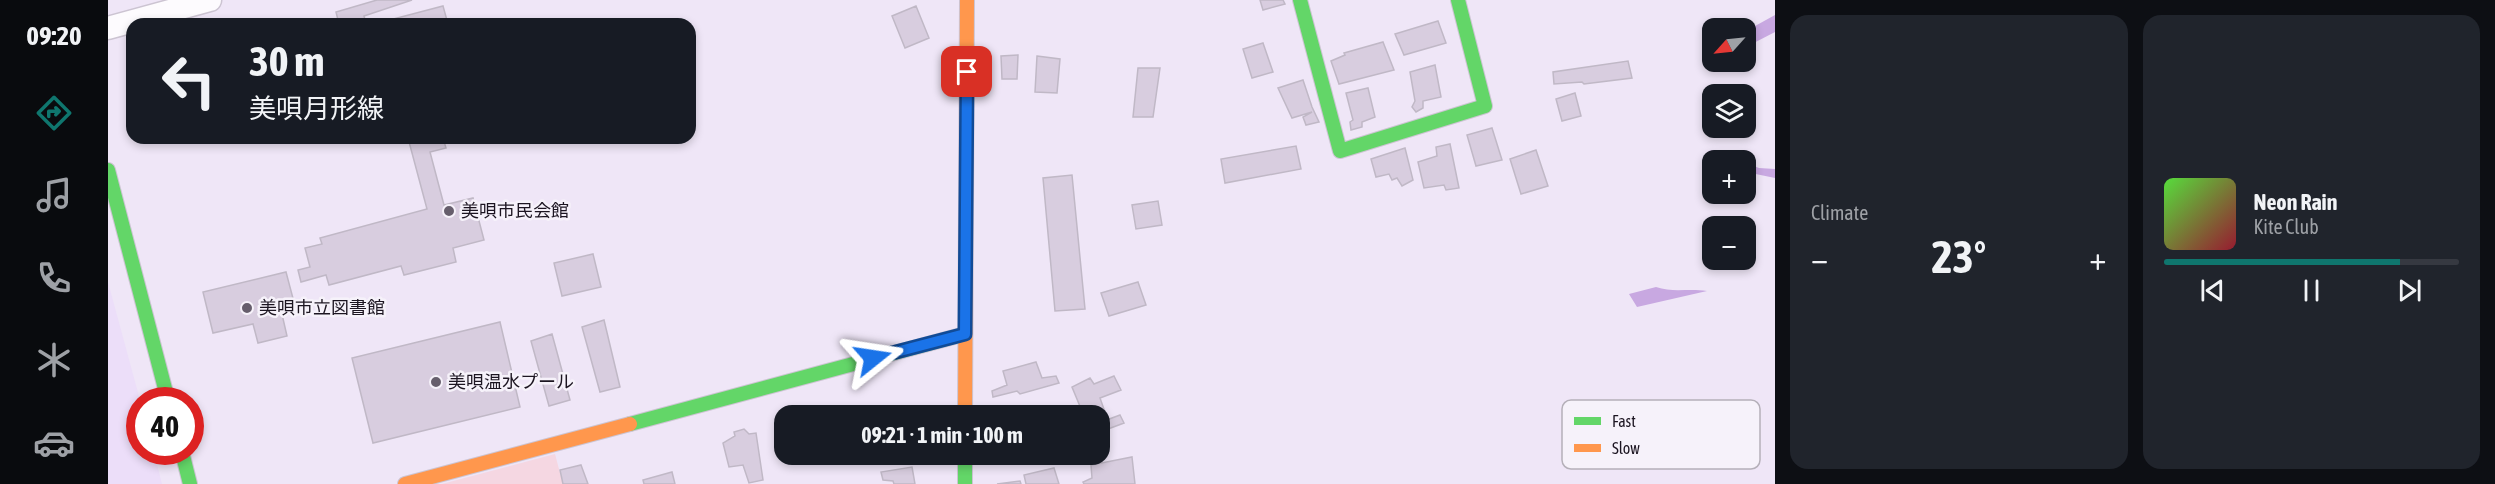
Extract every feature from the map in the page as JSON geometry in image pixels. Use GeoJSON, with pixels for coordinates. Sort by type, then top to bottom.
{"type":"FeatureCollection","features":[{"type":"Feature","properties":{"kind":"street"},"geometry":{"type":"LineString","coordinates":[[144,18],[210,0]]}},
{"type":"Feature","properties":{"kind":"street"},"geometry":{"type":"LineString","coordinates":[[965,405],[967,0]]}},
{"type":"Feature","properties":{"kind":"street"},"geometry":{"type":"LineString","coordinates":[[1300,0],[1340,152],[1485,106],[1458,0]]}},
{"type":"Feature","properties":{"kind":"street"},"geometry":{"type":"LineString","coordinates":[[108,28],[126,23]]}},
{"type":"Feature","properties":{"kind":"street"},"geometry":{"type":"LineString","coordinates":[[108,170],[165,387]]}},
{"type":"Feature","properties":{"kind":"street"},"geometry":{"type":"LineString","coordinates":[[405,484],[965,334]]}},
{"type":"Feature","properties":{"kind":"street"},"geometry":{"type":"LineString","coordinates":[[185,465],[190,484]]}},
{"type":"Feature","properties":{"kind":"street"},"geometry":{"type":"LineString","coordinates":[[965,465],[965,484]]}},
{"type":"Feature","properties":{"kind":"shaded area"},"geometry":{"type":"Polygon","coordinates":[[[1775,15],[1775,32],[1756,42],[1756,25],[1775,15]]]}},
{"type":"Feature","properties":{"kind":"shaded area"},"geometry":{"type":"Polygon","coordinates":[[[1756,167],[1775,169],[1775,178],[1756,174],[1756,167]]]}},
{"type":"Feature","properties":{"kind":"shaded area"},"geometry":{"type":"Polygon","coordinates":[[[108,282],[136,387],[126,387],[126,465],[157,465],[162,484],[108,484],[108,282]]]}},
{"type":"Feature","properties":{"kind":"shaded area"},"geometry":{"type":"Polygon","coordinates":[[[1656,287],[1669,290],[1707,291],[1637,307],[1629,294],[1656,287]]]}},
{"type":"Feature","properties":{"kind":"shaded area"},"geometry":{"type":"Polygon","coordinates":[[[555,454],[563,484],[442,484],[555,454]]]}},
{"type":"Feature","properties":{"kind":"building"},"geometry":{"type":"Polygon","coordinates":[[[377,0],[412,0],[364,16],[364,18],[338,18],[336,12],[377,0]]]}},
{"type":"Feature","properties":{"kind":"building"},"geometry":{"type":"Polygon","coordinates":[[[1260,0],[1283,0],[1285,4],[1263,10],[1260,0]]]}},
{"type":"Feature","properties":{"kind":"building"},"geometry":{"type":"Polygon","coordinates":[[[443,6],[446,18],[397,18],[443,6]]]}},
{"type":"Feature","properties":{"kind":"building"},"geometry":{"type":"Polygon","coordinates":[[[916,6],[929,38],[905,48],[892,16],[916,6]]]}},
{"type":"Feature","properties":{"kind":"building"},"geometry":{"type":"Polygon","coordinates":[[[1438,21],[1446,43],[1404,55],[1395,34],[1438,21]]]}},
{"type":"Feature","properties":{"kind":"building"},"geometry":{"type":"Polygon","coordinates":[[[1383,42],[1394,70],[1339,84],[1331,61],[1345,55],[1344,53],[1383,42]]]}},
{"type":"Feature","properties":{"kind":"building"},"geometry":{"type":"Polygon","coordinates":[[[1263,43],[1273,72],[1252,78],[1243,49],[1263,43]]]}},
{"type":"Feature","properties":{"kind":"building"},"geometry":{"type":"Polygon","coordinates":[[[1018,55],[1017,79],[1002,79],[1001,56],[1018,55]]]}},
{"type":"Feature","properties":{"kind":"building"},"geometry":{"type":"Polygon","coordinates":[[[1037,56],[1060,59],[1057,93],[1035,92],[1037,56]]]}},
{"type":"Feature","properties":{"kind":"building"},"geometry":{"type":"Polygon","coordinates":[[[1628,61],[1632,78],[1584,84],[1582,82],[1554,84],[1553,72],[1628,61]]]}},
{"type":"Feature","properties":{"kind":"building"},"geometry":{"type":"Polygon","coordinates":[[[1435,65],[1441,97],[1423,101],[1423,108],[1416,112],[1412,107],[1415,101],[1410,72],[1435,65]]]}},
{"type":"Feature","properties":{"kind":"building"},"geometry":{"type":"Polygon","coordinates":[[[1138,68],[1160,68],[1153,117],[1133,117],[1138,68]]]}},
{"type":"Feature","properties":{"kind":"building"},"geometry":{"type":"Polygon","coordinates":[[[1303,80],[1319,122],[1306,125],[1303,117],[1312,112],[1292,118],[1278,88],[1303,80]]]}},
{"type":"Feature","properties":{"kind":"building"},"geometry":{"type":"Polygon","coordinates":[[[1368,88],[1375,117],[1362,122],[1362,127],[1351,130],[1350,122],[1353,120],[1346,93],[1368,88]]]}},
{"type":"Feature","properties":{"kind":"building"},"geometry":{"type":"Polygon","coordinates":[[[1575,93],[1581,116],[1562,121],[1556,99],[1575,93]]]}},
{"type":"Feature","properties":{"kind":"building"},"geometry":{"type":"Polygon","coordinates":[[[1492,128],[1502,160],[1476,166],[1467,135],[1492,128]]]}},
{"type":"Feature","properties":{"kind":"building","name":"美唄市民会館"},"geometry":{"type":"Polygon","coordinates":[[[410,144],[445,144],[446,148],[430,152],[444,205],[473,198],[484,240],[453,248],[456,262],[404,275],[401,266],[329,285],[326,275],[301,282],[298,270],[310,267],[305,248],[322,244],[320,238],[427,209],[410,144]]]}},
{"type":"Feature","properties":{"kind":"building"},"geometry":{"type":"Polygon","coordinates":[[[1450,144],[1459,188],[1446,190],[1444,185],[1424,188],[1418,162],[1437,156],[1436,147],[1450,144]]]}},
{"type":"Feature","properties":{"kind":"building"},"geometry":{"type":"Polygon","coordinates":[[[1296,146],[1301,169],[1225,183],[1221,159],[1296,146]]]}},
{"type":"Feature","properties":{"kind":"building"},"geometry":{"type":"Polygon","coordinates":[[[1405,148],[1413,180],[1402,186],[1397,178],[1392,180],[1389,174],[1376,177],[1371,159],[1405,148]]]}},
{"type":"Feature","properties":{"kind":"building"},"geometry":{"type":"Polygon","coordinates":[[[1536,150],[1548,186],[1521,194],[1510,159],[1536,150]]]}},
{"type":"Feature","properties":{"kind":"building"},"geometry":{"type":"Polygon","coordinates":[[[1072,175],[1085,309],[1055,311],[1043,178],[1072,175]]]}},
{"type":"Feature","properties":{"kind":"building"},"geometry":{"type":"Polygon","coordinates":[[[1158,201],[1162,225],[1136,229],[1132,205],[1158,201]]]}},
{"type":"Feature","properties":{"kind":"building"},"geometry":{"type":"Polygon","coordinates":[[[593,254],[601,287],[562,296],[554,263],[593,254]]]}},
{"type":"Feature","properties":{"kind":"building","name":"美唄市立図書館"},"geometry":{"type":"Polygon","coordinates":[[[286,272],[295,306],[281,310],[287,336],[258,343],[253,324],[213,333],[203,292],[286,272]]]}},
{"type":"Feature","properties":{"kind":"building"},"geometry":{"type":"Polygon","coordinates":[[[1138,282],[1146,305],[1109,316],[1101,293],[1138,282]]]}},
{"type":"Feature","properties":{"kind":"building"},"geometry":{"type":"Polygon","coordinates":[[[604,320],[620,387],[600,392],[582,327],[604,320]]]}},
{"type":"Feature","properties":{"kind":"building","name":"美唄温水プール"},"geometry":{"type":"Polygon","coordinates":[[[500,322],[520,407],[373,443],[352,358],[500,322]]]}},
{"type":"Feature","properties":{"kind":"building"},"geometry":{"type":"Polygon","coordinates":[[[552,334],[570,400],[549,406],[531,341],[552,334]]]}},
{"type":"Feature","properties":{"kind":"building"},"geometry":{"type":"Polygon","coordinates":[[[1036,362],[1042,378],[1056,376],[1059,383],[1020,394],[1017,391],[993,397],[992,391],[1007,385],[1003,371],[1036,362]]]}},
{"type":"Feature","properties":{"kind":"building"},"geometry":{"type":"Polygon","coordinates":[[[1114,376],[1121,390],[1100,398],[1102,405],[1079,405],[1072,387],[1090,378],[1094,384],[1114,376]]]}},
{"type":"Feature","properties":{"kind":"building"},"geometry":{"type":"Polygon","coordinates":[[[1120,415],[1124,423],[1110,428],[1110,419],[1120,415]]]}},
{"type":"Feature","properties":{"kind":"building"},"geometry":{"type":"Polygon","coordinates":[[[744,429],[749,434],[756,433],[763,480],[749,483],[743,465],[729,467],[723,443],[735,436],[734,432],[744,429]]]}},
{"type":"Feature","properties":{"kind":"building"},"geometry":{"type":"Polygon","coordinates":[[[1132,457],[1135,484],[1084,484],[1083,482],[1092,478],[1091,465],[1110,465],[1110,461],[1132,457]]]}},
{"type":"Feature","properties":{"kind":"building"},"geometry":{"type":"Polygon","coordinates":[[[581,465],[588,484],[563,484],[560,470],[581,465]]]}},
{"type":"Feature","properties":{"kind":"building"},"geometry":{"type":"Polygon","coordinates":[[[912,467],[915,484],[894,484],[893,481],[883,480],[881,472],[912,467]]]}},
{"type":"Feature","properties":{"kind":"building"},"geometry":{"type":"Polygon","coordinates":[[[1054,468],[1059,484],[1026,484],[1024,475],[1054,468]]]}},
{"type":"Feature","properties":{"kind":"building"},"geometry":{"type":"Polygon","coordinates":[[[672,472],[675,484],[644,484],[643,480],[672,472]]]}},
{"type":"Feature","properties":{"kind":"building"},"geometry":{"type":"Polygon","coordinates":[[[1020,481],[1021,484],[997,484],[1020,481]]]}},
{"type":"Feature","properties":{"kind":"traffic: fast"},"geometry":{"type":"LineString","coordinates":[[1300,0],[1340,151],[1485,106],[1458,0]]}},
{"type":"Feature","properties":{"kind":"traffic: fast"},"geometry":{"type":"LineString","coordinates":[[108,170],[165,387]]}},
{"type":"Feature","properties":{"kind":"traffic: fast"},"geometry":{"type":"LineString","coordinates":[[630,424],[965,334]]}},
{"type":"Feature","properties":{"kind":"traffic: fast"},"geometry":{"type":"LineString","coordinates":[[185,465],[190,484]]}},
{"type":"Feature","properties":{"kind":"traffic: fast"},"geometry":{"type":"LineString","coordinates":[[965,465],[965,484]]}},
{"type":"Feature","properties":{"kind":"traffic: slow"},"geometry":{"type":"LineString","coordinates":[[965,405],[967,0]]}},
{"type":"Feature","properties":{"kind":"traffic: slow"},"geometry":{"type":"LineString","coordinates":[[405,484],[630,424]]}},
{"type":"Feature","properties":{"kind":"place","name":"美唄市民会館"},"geometry":{"type":"Point","coordinates":[449,211]}},
{"type":"Feature","properties":{"kind":"place","name":"美唄市立図書館"},"geometry":{"type":"Point","coordinates":[247,308]}},
{"type":"Feature","properties":{"kind":"place","name":"美唄温水プール"},"geometry":{"type":"Point","coordinates":[436,382]}},
{"type":"Feature","properties":{"kind":"route"},"geometry":{"type":"LineString","coordinates":[[873,358],[965,334],[967,72]]}}]}
